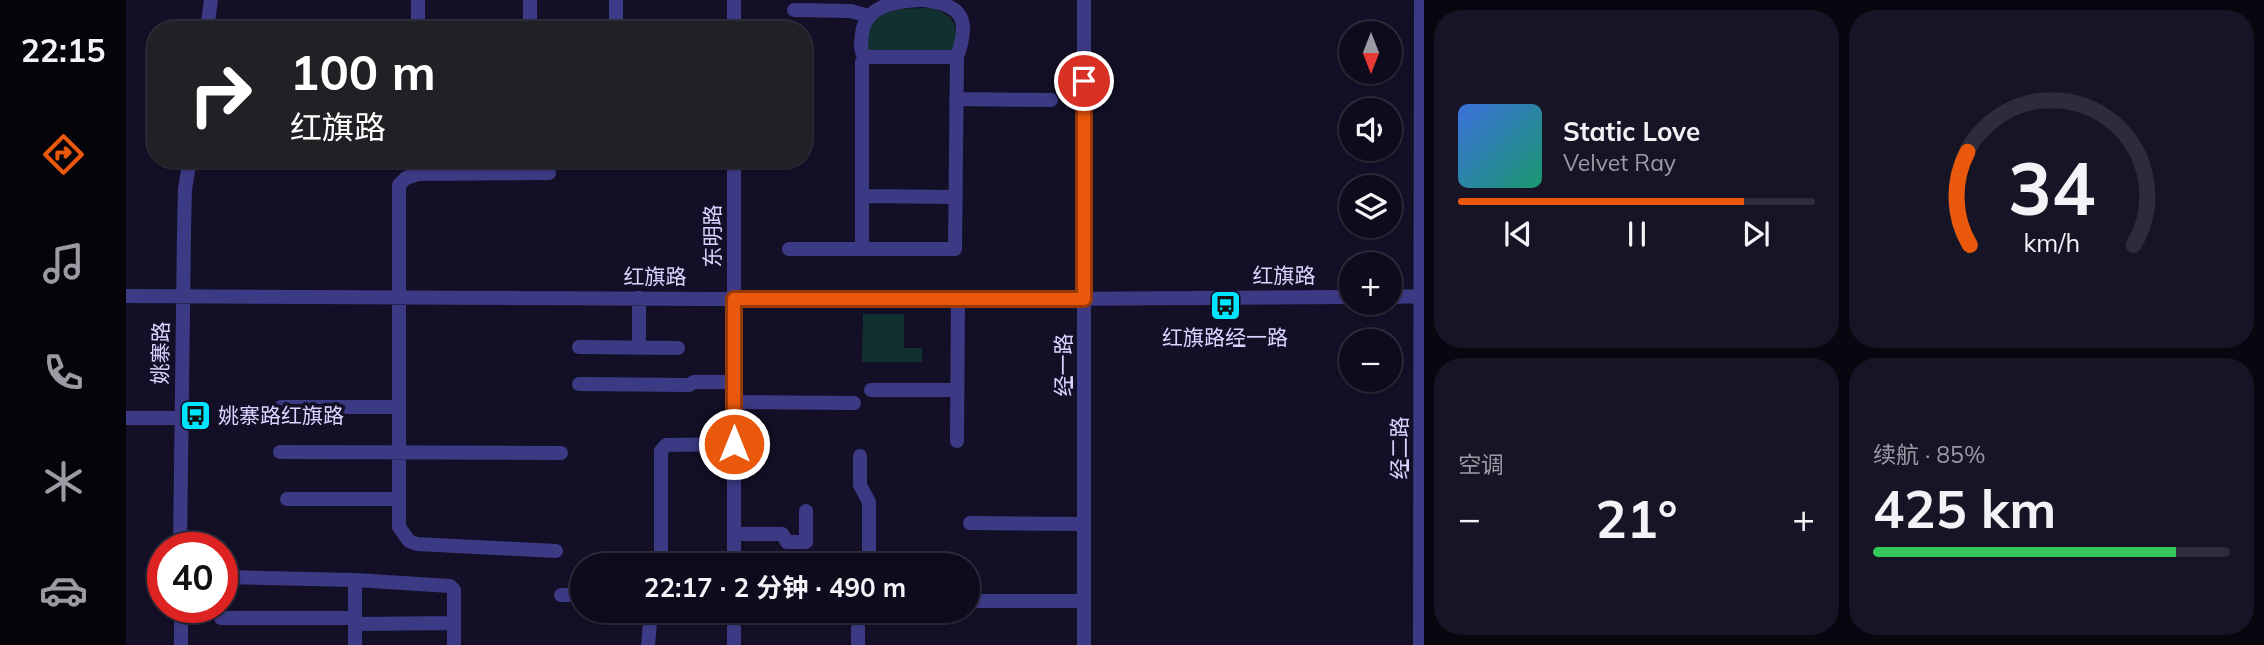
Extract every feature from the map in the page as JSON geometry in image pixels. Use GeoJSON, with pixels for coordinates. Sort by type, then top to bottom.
{"type":"FeatureCollection","features":[{"type":"Feature","properties":{"kind":"street"},"geometry":{"type":"LineString","coordinates":[[208,21],[211,0]]}},
{"type":"Feature","properties":{"kind":"street"},"geometry":{"type":"LineString","coordinates":[[418,0],[418,21]]}},
{"type":"Feature","properties":{"kind":"street"},"geometry":{"type":"LineString","coordinates":[[530,0],[530,21]]}},
{"type":"Feature","properties":{"kind":"street"},"geometry":{"type":"LineString","coordinates":[[616,0],[616,21]]}},
{"type":"Feature","properties":{"kind":"street"},"geometry":{"type":"LineString","coordinates":[[734,0],[734,21]]}},
{"type":"Feature","properties":{"kind":"street"},"geometry":{"type":"LineString","coordinates":[[789,249],[862,249],[955,249],[957,57],[962,32],[958,12],[954,7],[942,2],[908,0],[888,4],[867,16],[861,37],[864,57],[862,249]]}},
{"type":"Feature","properties":{"kind":"street","name":"经一路"},"geometry":{"type":"LineString","coordinates":[[1084,0],[1084,645]]}},
{"type":"Feature","properties":{"kind":"street","name":"经二路"},"geometry":{"type":"LineString","coordinates":[[1420,645],[1421,0]]}},
{"type":"Feature","properties":{"kind":"street"},"geometry":{"type":"LineString","coordinates":[[794,10],[851,11],[867,16]]}},
{"type":"Feature","properties":{"kind":"street"},"geometry":{"type":"LineString","coordinates":[[864,57],[957,57]]}},
{"type":"Feature","properties":{"kind":"street"},"geometry":{"type":"LineString","coordinates":[[956,99],[1051,100]]}},
{"type":"Feature","properties":{"kind":"street","name":"姚寨路"},"geometry":{"type":"LineString","coordinates":[[180,532],[183,297],[189,168]]}},
{"type":"Feature","properties":{"kind":"street"},"geometry":{"type":"LineString","coordinates":[[416,168],[399,185],[399,527],[409,541],[417,544],[556,551]]}},
{"type":"Feature","properties":{"kind":"street"},"geometry":{"type":"LineString","coordinates":[[455,168],[549,173]]}},
{"type":"Feature","properties":{"kind":"street","name":"东明路"},"geometry":{"type":"LineString","coordinates":[[734,168],[734,553]]}},
{"type":"Feature","properties":{"kind":"street"},"geometry":{"type":"LineString","coordinates":[[862,196],[956,197]]}},
{"type":"Feature","properties":{"kind":"street","name":"红旗路"},"geometry":{"type":"LineString","coordinates":[[126,296],[734,299],[1339,297]]}},
{"type":"Feature","properties":{"kind":"street"},"geometry":{"type":"LineString","coordinates":[[1402,297],[1422,296]]}},
{"type":"Feature","properties":{"kind":"street"},"geometry":{"type":"LineString","coordinates":[[639,298],[639,348]]}},
{"type":"Feature","properties":{"kind":"street"},"geometry":{"type":"LineString","coordinates":[[957,441],[958,299]]}},
{"type":"Feature","properties":{"kind":"street"},"geometry":{"type":"LineString","coordinates":[[579,347],[678,348]]}},
{"type":"Feature","properties":{"kind":"street"},"geometry":{"type":"LineString","coordinates":[[579,384],[689,385],[694,382],[734,382]]}},
{"type":"Feature","properties":{"kind":"street"},"geometry":{"type":"LineString","coordinates":[[871,390],[957,390]]}},
{"type":"Feature","properties":{"kind":"street"},"geometry":{"type":"LineString","coordinates":[[734,402],[854,403]]}},
{"type":"Feature","properties":{"kind":"street"},"geometry":{"type":"LineString","coordinates":[[281,407],[399,407]]}},
{"type":"Feature","properties":{"kind":"street"},"geometry":{"type":"LineString","coordinates":[[126,418],[181,418]]}},
{"type":"Feature","properties":{"kind":"street"},"geometry":{"type":"LineString","coordinates":[[661,553],[661,451],[666,445],[734,444]]}},
{"type":"Feature","properties":{"kind":"street"},"geometry":{"type":"LineString","coordinates":[[280,452],[561,453]]}},
{"type":"Feature","properties":{"kind":"street"},"geometry":{"type":"LineString","coordinates":[[860,456],[860,485],[869,502],[869,553]]}},
{"type":"Feature","properties":{"kind":"street"},"geometry":{"type":"LineString","coordinates":[[286,499],[399,499]]}},
{"type":"Feature","properties":{"kind":"street"},"geometry":{"type":"LineString","coordinates":[[734,534],[782,534],[787,542],[806,542],[806,511]]}},
{"type":"Feature","properties":{"kind":"street"},"geometry":{"type":"LineString","coordinates":[[970,523],[1084,524]]}},
{"type":"Feature","properties":{"kind":"street"},"geometry":{"type":"LineString","coordinates":[[238,577],[450,586],[454,590],[454,645]]}},
{"type":"Feature","properties":{"kind":"street"},"geometry":{"type":"LineString","coordinates":[[355,580],[355,645]]}},
{"type":"Feature","properties":{"kind":"street"},"geometry":{"type":"LineString","coordinates":[[561,594],[570,594]]}},
{"type":"Feature","properties":{"kind":"street"},"geometry":{"type":"LineString","coordinates":[[980,601],[1084,601]]}},
{"type":"Feature","properties":{"kind":"street"},"geometry":{"type":"LineString","coordinates":[[238,618],[454,624]]}},
{"type":"Feature","properties":{"kind":"street"},"geometry":{"type":"LineString","coordinates":[[181,623],[181,645]]}},
{"type":"Feature","properties":{"kind":"street"},"geometry":{"type":"LineString","coordinates":[[648,645],[650,623]]}},
{"type":"Feature","properties":{"kind":"street"},"geometry":{"type":"LineString","coordinates":[[734,623],[734,645]]}},
{"type":"Feature","properties":{"kind":"street"},"geometry":{"type":"LineString","coordinates":[[858,623],[858,645]]}},
{"type":"Feature","properties":{"kind":"green space"},"geometry":{"type":"Polygon","coordinates":[[[930,8],[951,18],[954,24],[956,37],[951,53],[869,53],[864,42],[871,19],[895,9],[930,8]]]}},
{"type":"Feature","properties":{"kind":"green space"},"geometry":{"type":"Polygon","coordinates":[[[863,314],[904,314],[904,348],[922,348],[922,362],[862,362],[863,314]]]}},
{"type":"Feature","properties":{"kind":"place","name":"红旗路经一路"},"geometry":{"type":"Point","coordinates":[1225,306]}},
{"type":"Feature","properties":{"kind":"place","name":"姚寨路红旗路"},"geometry":{"type":"Point","coordinates":[195,416]}},
{"type":"Feature","properties":{"kind":"route"},"geometry":{"type":"LineString","coordinates":[[734,444],[734,299],[1084,299],[1084,81]]}}]}
